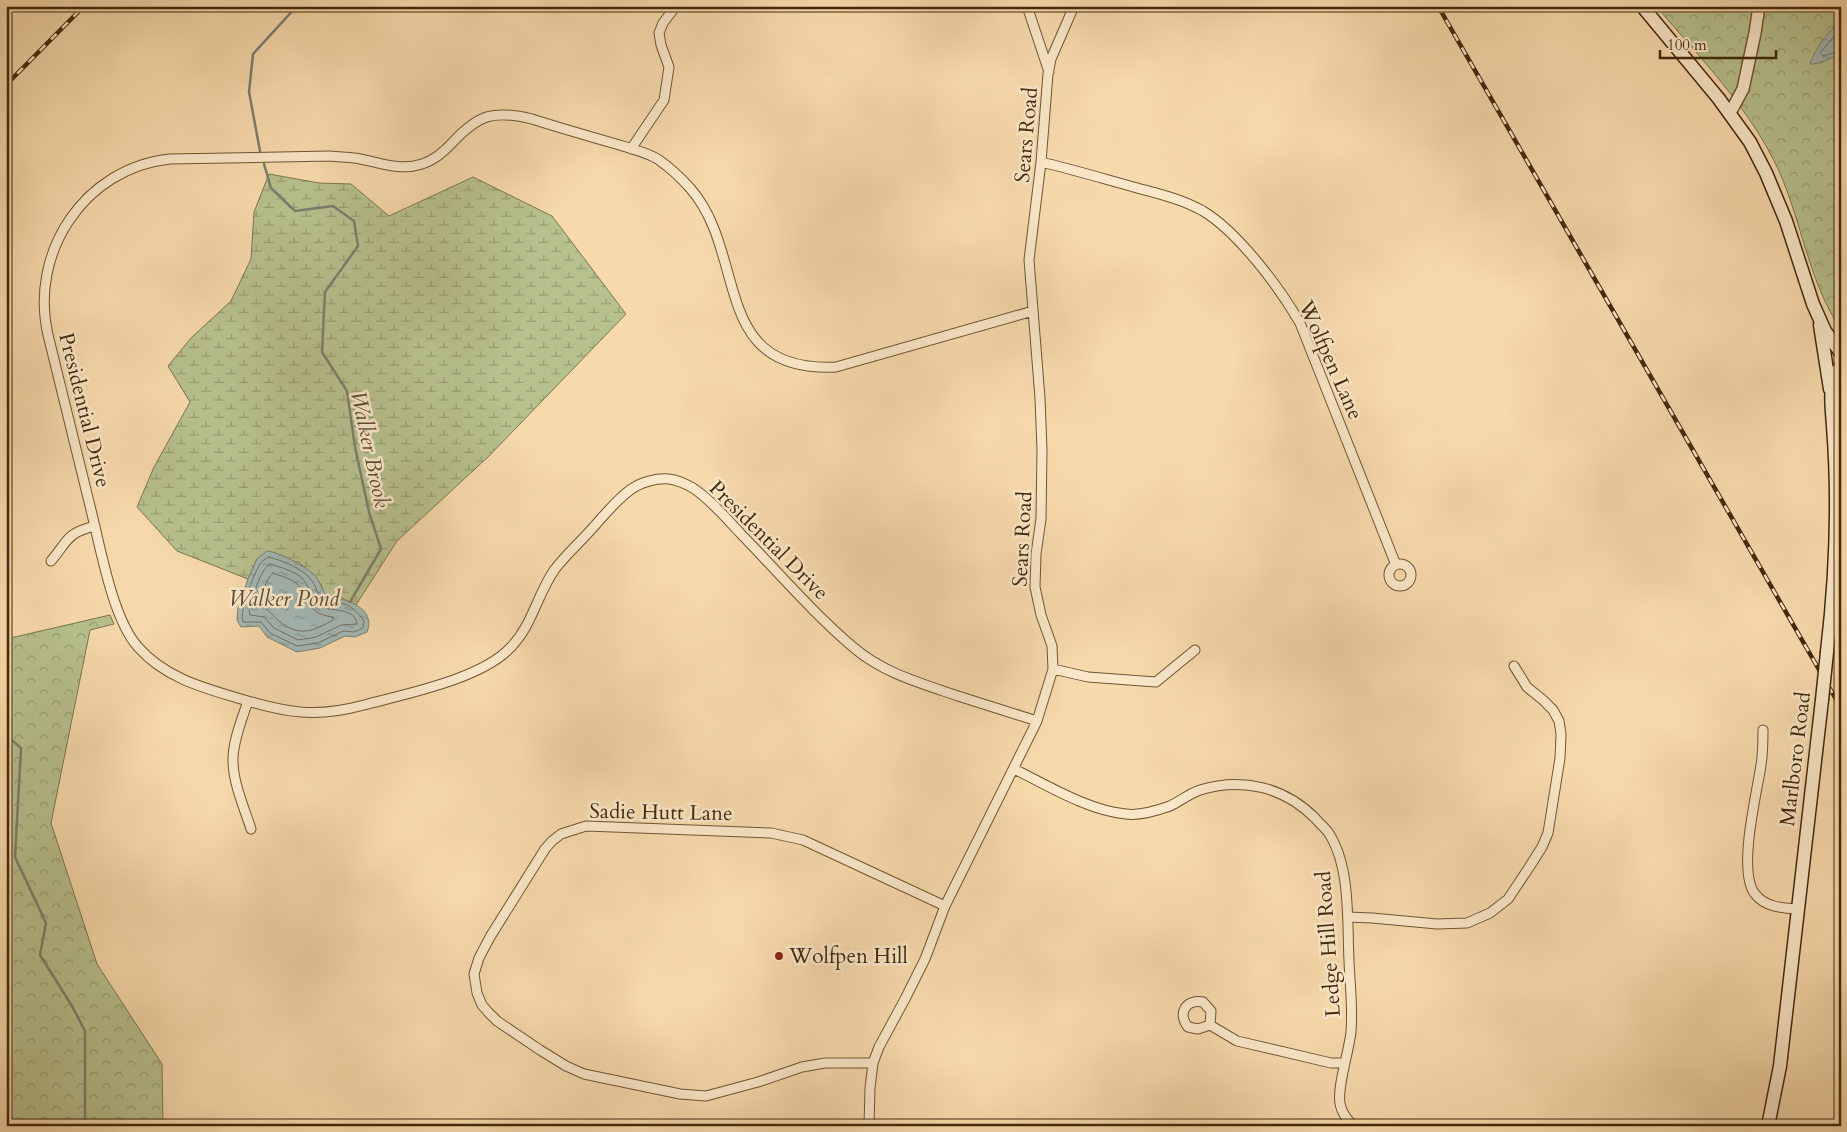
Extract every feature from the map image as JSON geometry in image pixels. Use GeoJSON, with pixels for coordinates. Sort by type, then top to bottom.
{"type":"FeatureCollection","features":[{"type":"Feature","properties":{"kind":"main road","name":"Marlboro Road"},"geometry":{"type":"LineString","coordinates":[[1642,6],[1676,44],[1730,113],[1750,142],[1786,221],[1818,315],[1841,353]]}},
{"type":"Feature","properties":{"kind":"main road","name":"Marlboro Road"},"geometry":{"type":"LineString","coordinates":[[1768,1126],[1780,1064],[1828,652],[1837,547],[1837,477],[1831,396],[1818,315]]}},
{"type":"Feature","properties":{"kind":"main road","name":"Marlboro Road"},"geometry":{"type":"LineString","coordinates":[[1831,396],[1835,377],[1841,366]]}},
{"type":"Feature","properties":{"kind":"street"},"geometry":{"type":"LineString","coordinates":[[631,149],[664,100],[669,67],[659,33],[663,23],[676,6]]}},
{"type":"Feature","properties":{"kind":"street"},"geometry":{"type":"LineString","coordinates":[[1027,6],[1049,72]]}},
{"type":"Feature","properties":{"kind":"street","name":"Sears Road"},"geometry":{"type":"LineString","coordinates":[[869,1126],[873,1063],[882,1039],[925,959],[945,906],[1037,721],[1053,669],[1052,646],[1041,615],[1035,588],[1034,571],[1041,519],[1042,472],[1040,398],[1030,249],[1037,207],[1051,59],[1074,6]]}},
{"type":"Feature","properties":{"kind":"street"},"geometry":{"type":"LineString","coordinates":[[1730,113],[1743,90],[1759,6]]}},
{"type":"Feature","properties":{"kind":"street","name":"Presidential Drive"},"geometry":{"type":"LineString","coordinates":[[1033,311],[836,367],[807,366],[786,360],[762,346],[744,323],[711,222],[689,188],[658,159],[631,149],[515,115],[495,115],[473,122],[446,150],[433,160],[408,168],[396,168],[354,158],[330,156],[170,159],[137,167],[102,185],[74,214],[62,232],[49,263],[44,294],[47,329],[95,526],[120,617],[139,648],[156,664],[166,671],[196,685],[248,701],[310,714],[346,710],[480,670],[506,653],[520,638],[529,624],[546,585],[556,569],[622,498],[640,484],[664,479],[682,482],[702,496],[849,644],[866,658],[902,678],[1037,721]]}},
{"type":"Feature","properties":{"kind":"street","name":"Wolfpen Lane"},"geometry":{"type":"LineString","coordinates":[[1041,162],[1170,197],[1192,205],[1230,233],[1255,261],[1294,314],[1304,333],[1396,565]]}},
{"type":"Feature","properties":{"kind":"street"},"geometry":{"type":"LineString","coordinates":[[51,561],[68,537],[74,532],[95,526]]}},
{"type":"Feature","properties":{"kind":"street"},"geometry":{"type":"LineString","coordinates":[[1053,669],[1088,677],[1156,682],[1195,650]]}},
{"type":"Feature","properties":{"kind":"street"},"geometry":{"type":"LineString","coordinates":[[1348,918],[1372,918],[1438,924],[1467,923],[1490,913],[1508,899],[1530,866],[1548,832],[1560,758],[1561,734],[1559,721],[1553,710],[1527,687],[1514,666]]}},
{"type":"Feature","properties":{"kind":"street"},"geometry":{"type":"LineString","coordinates":[[248,701],[235,744],[233,759],[234,772],[251,829]]}},
{"type":"Feature","properties":{"kind":"street"},"geometry":{"type":"LineString","coordinates":[[1763,730],[1763,750],[1750,829],[1748,865],[1750,881],[1754,893],[1763,902],[1779,908],[1797,909]]}},
{"type":"Feature","properties":{"kind":"street","name":"Ledge Hill Road"},"geometry":{"type":"LineString","coordinates":[[1014,769],[1076,798],[1101,808],[1125,814],[1140,814],[1169,806],[1199,790],[1226,785],[1257,787],[1285,795],[1307,811],[1327,831],[1337,849],[1347,898],[1352,1005],[1351,1034],[1339,1102],[1352,1126]]}},
{"type":"Feature","properties":{"kind":"street","name":"Sadie Hutt Lane"},"geometry":{"type":"LineString","coordinates":[[873,1063],[825,1063],[802,1067],[758,1082],[706,1096],[680,1094],[584,1074],[566,1066],[497,1021],[480,1001],[475,986],[475,970],[490,936],[545,849],[561,834],[586,826],[721,830],[787,835],[803,840],[945,906]]}},
{"type":"Feature","properties":{"kind":"street"},"geometry":{"type":"LineString","coordinates":[[1210,1025],[1239,1042],[1331,1064],[1345,1063]]}},
{"type":"Feature","properties":{"kind":"green space"},"geometry":{"type":"Polygon","coordinates":[[[1656,6],[1841,6],[1841,330],[1821,292],[1787,191],[1767,148],[1754,126],[1723,84],[1656,6]]]}},
{"type":"Feature","properties":{"kind":"green space"},"geometry":{"type":"Polygon","coordinates":[[[269,174],[319,183],[351,184],[389,216],[473,177],[552,216],[626,314],[489,456],[397,541],[356,605],[342,598],[328,597],[324,594],[321,584],[299,562],[257,559],[248,579],[177,551],[137,507],[154,467],[190,402],[168,366],[191,338],[231,301],[251,259],[254,212],[269,174]]]}},
{"type":"Feature","properties":{"kind":"green space"},"geometry":{"type":"Polygon","coordinates":[[[110,615],[114,624],[90,630],[51,823],[97,964],[162,1064],[163,1126],[6,1126],[6,639],[110,615]]]}},
{"type":"Feature","properties":{"kind":"water"},"geometry":{"type":"Polygon","coordinates":[[[1841,21],[1841,55],[1810,64],[1822,41],[1841,21]]]}},
{"type":"Feature","properties":{"kind":"water","name":"Walker Pond"},"geometry":{"type":"Polygon","coordinates":[[[267,551],[286,557],[307,569],[316,577],[328,597],[350,602],[358,606],[368,617],[367,632],[355,637],[345,636],[320,648],[297,652],[267,637],[259,626],[241,627],[237,620],[238,608],[257,559],[267,551]]]}},
{"type":"Feature","properties":{"kind":"waterway","name":"Walker Brook"},"geometry":{"type":"LineString","coordinates":[[260,151],[249,92],[253,54],[297,6]]}},
{"type":"Feature","properties":{"kind":"waterway","name":"Walker Brook"},"geometry":{"type":"LineString","coordinates":[[264,164],[271,188],[295,211],[333,206],[354,221],[358,246],[325,292],[322,352],[347,391],[355,447],[369,512],[381,549],[350,602]]}},
{"type":"Feature","properties":{"kind":"waterway"},"geometry":{"type":"LineString","coordinates":[[6,735],[21,748],[15,857],[46,923],[40,955],[72,1006],[85,1031],[85,1126]]}},
{"type":"Feature","properties":{"kind":"railway"},"geometry":{"type":"LineString","coordinates":[[6,85],[84,6]]}},
{"type":"Feature","properties":{"kind":"railway"},"geometry":{"type":"LineString","coordinates":[[1438,6],[1841,708]]}},
{"type":"Feature","properties":{"kind":"place","name":"Wolfpen Hill"},"geometry":{"type":"Point","coordinates":[779,956]}}]}
